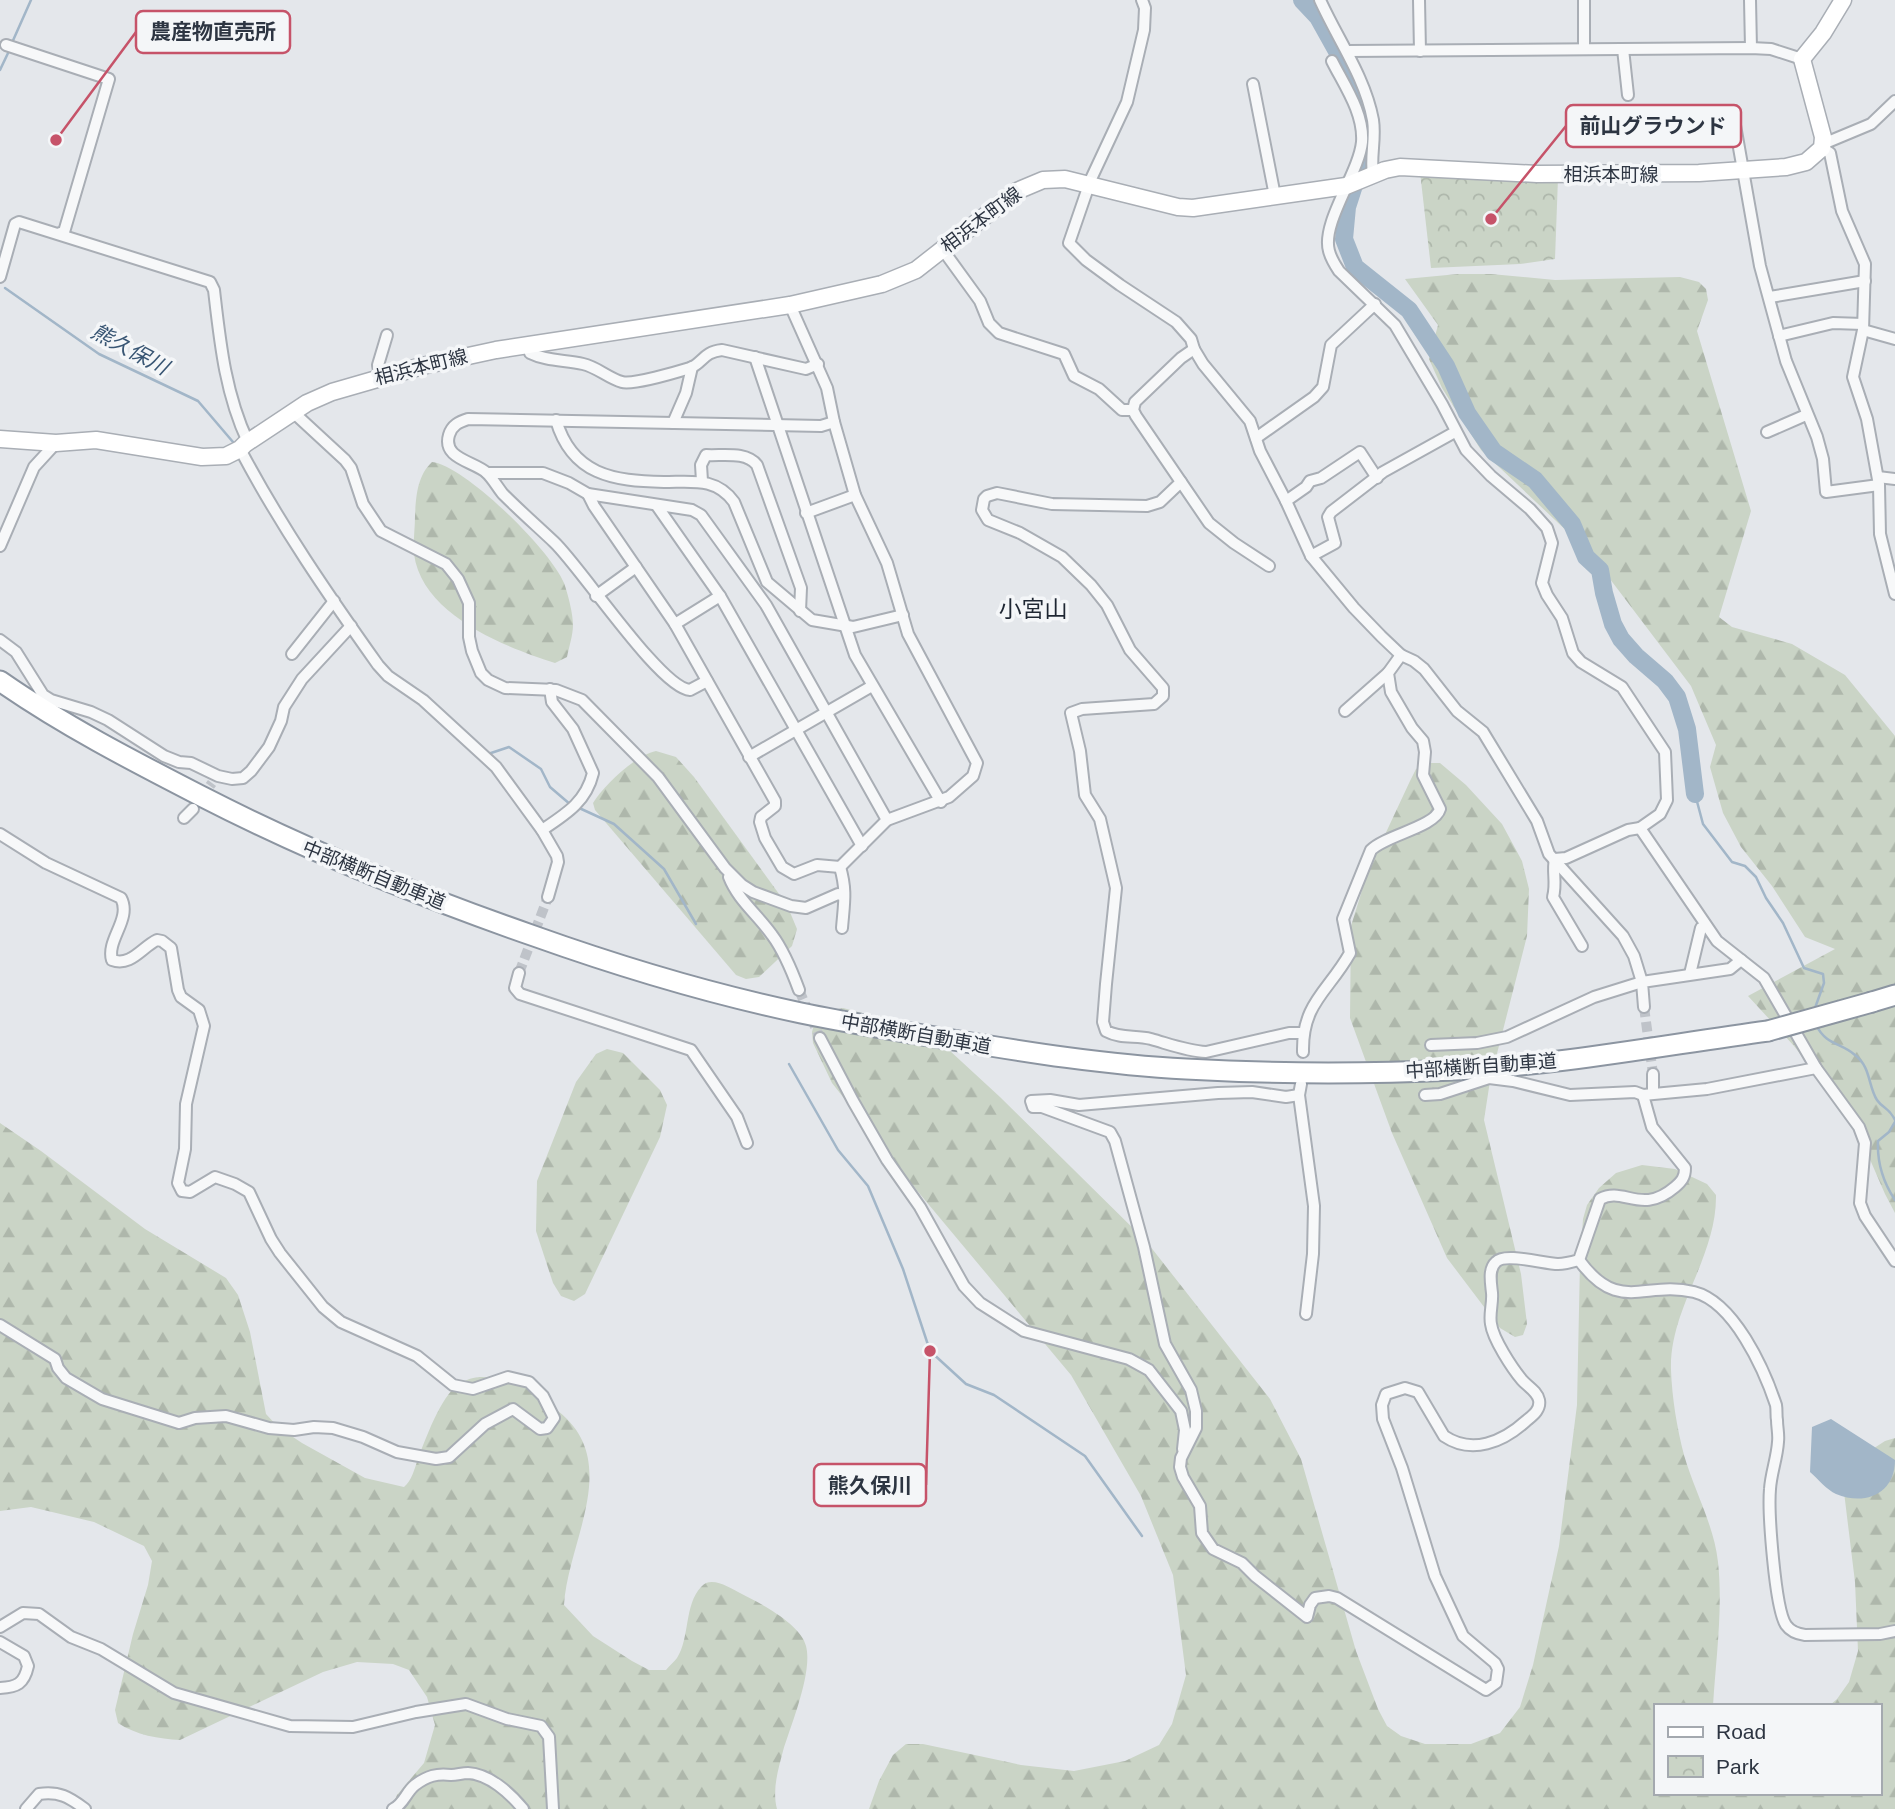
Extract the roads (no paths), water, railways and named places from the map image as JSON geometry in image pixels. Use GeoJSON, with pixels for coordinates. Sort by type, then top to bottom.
{"type":"FeatureCollection","features":[{"type":"Feature","properties":{"kind":"highway","name":"中部横断自動車道"},"geometry":{"type":"LineString","coordinates":[[0,681],[62,720],[170,780],[312,852],[392,885],[571,949],[697,987],[800,1013],[985,1046],[1090,1061],[1184,1069],[1309,1073],[1457,1070],[1604,1056],[1768,1031],[1895,995]]}},
{"type":"Feature","properties":{"kind":"main road"},"geometry":{"type":"LineString","coordinates":[[1822,146],[1802,59],[1823,33],[1843,0]]}},
{"type":"Feature","properties":{"kind":"main road","name":"相浜本町線"},"geometry":{"type":"LineString","coordinates":[[0,439],[56,443],[96,440],[202,457],[226,456],[293,412],[345,387],[380,377],[464,356],[790,305],[882,284],[916,270],[1024,187],[1056,179],[1186,208],[1358,181],[1400,167],[1549,174],[1699,173],[1786,167],[1806,162],[1822,146]]}},
{"type":"Feature","properties":{"kind":"street"},"geometry":{"type":"LineString","coordinates":[[1142,0],[1145,8],[1144,30],[1127,102],[1089,185],[1069,243],[1120,285],[1177,322],[1191,338],[1194,349],[1250,421],[1260,451],[1311,556],[1354,608],[1401,655],[1424,669],[1457,711],[1483,732],[1537,821],[1549,854],[1623,936],[1634,956],[1642,982],[1644,1007]]}},
{"type":"Feature","properties":{"kind":"street"},"geometry":{"type":"LineString","coordinates":[[1320,0],[1347,51],[1371,111],[1374,133],[1358,181],[1330,232],[1328,251],[1339,271],[1395,325],[1443,404],[1466,450],[1547,528],[1552,543],[1542,583],[1546,595],[1563,618],[1573,653],[1581,662],[1622,687],[1665,752],[1665,807],[1640,828],[1628,830],[1566,858],[1555,859]]}},
{"type":"Feature","properties":{"kind":"street"},"geometry":{"type":"LineString","coordinates":[[1419,0],[1420,51]]}},
{"type":"Feature","properties":{"kind":"street"},"geometry":{"type":"LineString","coordinates":[[1584,0],[1584,49]]}},
{"type":"Feature","properties":{"kind":"street"},"geometry":{"type":"LineString","coordinates":[[1750,0],[1751,48]]}},
{"type":"Feature","properties":{"kind":"street"},"geometry":{"type":"LineString","coordinates":[[9,47],[109,79],[64,232],[60,233]]}},
{"type":"Feature","properties":{"kind":"street"},"geometry":{"type":"LineString","coordinates":[[1347,51],[1751,48],[1771,49],[1802,59]]}},
{"type":"Feature","properties":{"kind":"street"},"geometry":{"type":"LineString","coordinates":[[1623,49],[1628,95]]}},
{"type":"Feature","properties":{"kind":"street"},"geometry":{"type":"LineString","coordinates":[[1332,61],[1356,107],[1361,126],[1358,181]]}},
{"type":"Feature","properties":{"kind":"street"},"geometry":{"type":"LineString","coordinates":[[1253,84],[1275,196]]}},
{"type":"Feature","properties":{"kind":"street"},"geometry":{"type":"LineString","coordinates":[[1895,102],[1871,124],[1822,146],[1830,153],[1842,211],[1865,264],[1863,327],[1853,377],[1867,419],[1878,481],[1880,534],[1895,589]]}},
{"type":"Feature","properties":{"kind":"street"},"geometry":{"type":"LineString","coordinates":[[1733,114],[1760,266],[1779,336],[1806,415],[1817,437],[1823,459],[1826,492],[1895,479]]}},
{"type":"Feature","properties":{"kind":"street"},"geometry":{"type":"LineString","coordinates":[[0,277],[15,224],[19,222],[210,282],[214,289],[227,386],[234,414],[244,446],[272,507],[351,626],[388,676],[423,700],[496,767],[542,830],[558,862],[548,897]]}},
{"type":"Feature","properties":{"kind":"street"},"geometry":{"type":"LineString","coordinates":[[943,250],[980,301],[989,323],[999,333],[1064,354],[1074,376],[1099,389],[1122,410],[1133,410]]}},
{"type":"Feature","properties":{"kind":"street"},"geometry":{"type":"LineString","coordinates":[[1770,297],[1865,281]]}},
{"type":"Feature","properties":{"kind":"street"},"geometry":{"type":"LineString","coordinates":[[1256,438],[1314,397],[1325,380],[1331,345],[1375,304]]}},
{"type":"Feature","properties":{"kind":"street"},"geometry":{"type":"LineString","coordinates":[[790,305],[827,388],[855,495],[887,563],[908,634],[977,759],[973,776],[941,802],[887,820],[840,867]]}},
{"type":"Feature","properties":{"kind":"street"},"geometry":{"type":"LineString","coordinates":[[1779,336],[1833,323],[1863,327],[1895,339]]}},
{"type":"Feature","properties":{"kind":"street"},"geometry":{"type":"LineString","coordinates":[[380,377],[378,365],[387,335]]}},
{"type":"Feature","properties":{"kind":"street"},"geometry":{"type":"LineString","coordinates":[[528,345],[530,353],[538,357],[585,365],[624,383],[692,367],[703,356],[722,350],[806,369],[818,364]]}},
{"type":"Feature","properties":{"kind":"street"},"geometry":{"type":"LineString","coordinates":[[1194,349],[1135,402],[1133,410],[1209,523],[1269,566]]}},
{"type":"Feature","properties":{"kind":"street"},"geometry":{"type":"LineString","coordinates":[[755,357],[855,655],[941,802]]}},
{"type":"Feature","properties":{"kind":"street"},"geometry":{"type":"LineString","coordinates":[[673,422],[686,393],[692,367]]}},
{"type":"Feature","properties":{"kind":"street"},"geometry":{"type":"LineString","coordinates":[[293,412],[351,468],[363,504],[381,531],[439,559],[453,571],[469,603],[469,637],[481,673],[488,680],[505,688],[550,689],[583,700],[658,777],[725,868],[752,892],[791,906],[806,908],[838,894],[844,896]]}},
{"type":"Feature","properties":{"kind":"street"},"geometry":{"type":"LineString","coordinates":[[1767,432],[1806,415]]}},
{"type":"Feature","properties":{"kind":"street"},"geometry":{"type":"LineString","coordinates":[[707,681],[690,690],[677,686],[596,596],[557,544],[516,507],[487,473],[455,455],[448,443],[454,426],[468,419],[821,426],[834,422]]}},
{"type":"Feature","properties":{"kind":"street"},"geometry":{"type":"LineString","coordinates":[[555,420],[566,447],[574,457],[584,466],[605,475],[664,482],[702,481],[727,492],[734,502],[767,582],[813,620],[845,626],[870,624],[902,615]]}},
{"type":"Feature","properties":{"kind":"street"},"geometry":{"type":"LineString","coordinates":[[1311,556],[1335,543],[1328,517],[1331,512],[1383,472],[1455,432]]}},
{"type":"Feature","properties":{"kind":"street"},"geometry":{"type":"LineString","coordinates":[[0,546],[34,467],[56,443]]}},
{"type":"Feature","properties":{"kind":"street"},"geometry":{"type":"LineString","coordinates":[[1286,501],[1310,481],[1321,478],[1360,452],[1377,478]]}},
{"type":"Feature","properties":{"kind":"street"},"geometry":{"type":"LineString","coordinates":[[702,481],[701,465],[706,456],[743,456],[757,465],[801,589],[800,611]]}},
{"type":"Feature","properties":{"kind":"street"},"geometry":{"type":"LineString","coordinates":[[487,473],[543,473],[588,494],[692,510],[701,515],[766,605],[887,820]]}},
{"type":"Feature","properties":{"kind":"street"},"geometry":{"type":"LineString","coordinates":[[1181,482],[1155,505],[1052,504],[997,493],[984,499],[982,510],[988,520],[1020,533],[1056,553],[1091,585],[1107,605],[1130,650],[1163,688],[1163,696],[1148,705],[1082,709],[1071,713],[1080,751],[1085,795],[1100,819],[1116,888],[1103,1022],[1107,1031],[1116,1036],[1147,1038],[1206,1052],[1289,1033],[1302,1033]]}},
{"type":"Feature","properties":{"kind":"street"},"geometry":{"type":"LineString","coordinates":[[588,494],[675,624],[775,802],[775,806],[761,817],[760,822],[765,838],[782,867],[794,874],[817,864],[840,867]]}},
{"type":"Feature","properties":{"kind":"street"},"geometry":{"type":"LineString","coordinates":[[806,513],[855,495]]}},
{"type":"Feature","properties":{"kind":"street"},"geometry":{"type":"LineString","coordinates":[[657,506],[720,596],[862,846]]}},
{"type":"Feature","properties":{"kind":"street"},"geometry":{"type":"LineString","coordinates":[[596,596],[636,567]]}},
{"type":"Feature","properties":{"kind":"street"},"geometry":{"type":"LineString","coordinates":[[675,624],[720,596]]}},
{"type":"Feature","properties":{"kind":"street"},"geometry":{"type":"LineString","coordinates":[[292,653],[334,601]]}},
{"type":"Feature","properties":{"kind":"street"},"geometry":{"type":"LineString","coordinates":[[0,640],[16,652],[43,695],[108,720],[152,750],[179,762],[199,765],[215,780],[243,778],[250,771],[269,747],[281,722],[284,707],[302,679],[351,626]]}},
{"type":"Feature","properties":{"kind":"street"},"geometry":{"type":"LineString","coordinates":[[1345,711],[1388,673],[1401,655]]}},
{"type":"Feature","properties":{"kind":"street"},"geometry":{"type":"LineString","coordinates":[[1303,1052],[1302,1033],[1310,1009],[1350,953],[1343,919],[1371,850],[1380,843],[1436,818],[1440,808],[1423,775],[1423,741],[1412,728],[1391,692],[1388,673]]}},
{"type":"Feature","properties":{"kind":"street"},"geometry":{"type":"LineString","coordinates":[[750,757],[872,686]]}},
{"type":"Feature","properties":{"kind":"street"},"geometry":{"type":"LineString","coordinates":[[542,830],[578,805],[593,773],[573,729],[552,702],[550,689]]}},
{"type":"Feature","properties":{"kind":"street"},"geometry":{"type":"LineString","coordinates":[[184,818],[193,809]]}},
{"type":"Feature","properties":{"kind":"street"},"geometry":{"type":"LineString","coordinates":[[1640,828],[1717,941],[1764,978],[1816,1068],[1863,1135],[1865,1143],[1860,1203],[1865,1216],[1895,1261]]}},
{"type":"Feature","properties":{"kind":"street"},"geometry":{"type":"LineString","coordinates":[[0,834],[46,863],[121,898],[125,908],[111,951],[112,960],[120,963],[130,960],[157,940],[171,948],[178,990],[181,997],[199,1010],[204,1027],[186,1104],[185,1149],[178,1183],[182,1191],[190,1192],[215,1177],[246,1189],[280,1253],[323,1307],[341,1322],[417,1356],[453,1385],[473,1390],[508,1377],[529,1382],[543,1396],[554,1418],[547,1428],[540,1429],[513,1409],[507,1410],[485,1424],[449,1457],[436,1459],[397,1452],[363,1437],[333,1428],[270,1428],[226,1416],[194,1418],[179,1423],[102,1399],[66,1378],[55,1359],[0,1325]]}},
{"type":"Feature","properties":{"kind":"street"},"geometry":{"type":"LineString","coordinates":[[1555,859],[1553,867],[1556,883],[1553,897],[1582,946]]}},
{"type":"Feature","properties":{"kind":"street"},"geometry":{"type":"LineString","coordinates":[[840,867],[847,889],[842,928]]}},
{"type":"Feature","properties":{"kind":"street"},"geometry":{"type":"LineString","coordinates":[[725,868],[740,899],[780,947],[799,990]]}},
{"type":"Feature","properties":{"kind":"street"},"geometry":{"type":"LineString","coordinates":[[1690,974],[1701,928],[1706,926]]}},
{"type":"Feature","properties":{"kind":"street"},"geometry":{"type":"LineString","coordinates":[[1431,1045],[1477,1043],[1507,1037],[1617,987],[1731,969],[1741,960]]}},
{"type":"Feature","properties":{"kind":"street"},"geometry":{"type":"LineString","coordinates":[[519,974],[515,988],[520,994],[691,1050],[737,1117],[747,1143]]}},
{"type":"Feature","properties":{"kind":"street"},"geometry":{"type":"LineString","coordinates":[[820,1038],[852,1101],[887,1160],[920,1207],[964,1286],[980,1303],[1024,1331],[1129,1359],[1149,1370],[1167,1390],[1181,1411],[1185,1443],[1181,1458],[1184,1477],[1200,1506],[1202,1533],[1213,1549],[1242,1563],[1307,1617],[1315,1598],[1337,1598],[1486,1690],[1496,1683],[1498,1669],[1463,1636],[1435,1576],[1402,1468],[1383,1419],[1382,1405],[1386,1394],[1391,1391],[1412,1389],[1422,1396],[1446,1438],[1468,1444],[1486,1444],[1508,1437],[1536,1412],[1539,1402],[1536,1394],[1520,1377],[1491,1328],[1493,1265],[1507,1257],[1557,1264],[1579,1260]]}},
{"type":"Feature","properties":{"kind":"street"},"geometry":{"type":"LineString","coordinates":[[1424,1095],[1440,1094],[1489,1078],[1570,1095],[1634,1092],[1648,1094],[1707,1089],[1816,1068]]}},
{"type":"Feature","properties":{"kind":"street"},"geometry":{"type":"LineString","coordinates":[[1579,1260],[1600,1199],[1610,1196],[1656,1200],[1684,1178],[1685,1168],[1652,1127],[1648,1094],[1653,1074]]}},
{"type":"Feature","properties":{"kind":"street"},"geometry":{"type":"LineString","coordinates":[[1181,1458],[1196,1428],[1196,1411],[1191,1390],[1165,1344],[1144,1247],[1115,1141],[1110,1132],[1042,1107],[1034,1107],[1031,1101],[1049,1100],[1079,1105],[1252,1092],[1286,1097],[1300,1089],[1314,1206],[1313,1254],[1306,1314]]}},
{"type":"Feature","properties":{"kind":"street"},"geometry":{"type":"LineString","coordinates":[[1579,1260],[1600,1282],[1624,1293],[1679,1291],[1704,1296],[1715,1302],[1729,1317],[1757,1359],[1777,1413],[1778,1442],[1771,1475],[1769,1504],[1779,1605],[1785,1624],[1797,1634],[1805,1635],[1880,1634],[1895,1631]]}},
{"type":"Feature","properties":{"kind":"street"},"geometry":{"type":"LineString","coordinates":[[0,1627],[23,1613],[39,1614],[71,1637],[101,1649],[178,1695],[290,1726],[353,1727],[463,1704],[507,1719],[534,1724],[546,1731],[549,1737],[553,1809]]}},
{"type":"Feature","properties":{"kind":"street"},"geometry":{"type":"LineString","coordinates":[[0,1642],[24,1656],[28,1666],[21,1684],[0,1688]]}},
{"type":"Feature","properties":{"kind":"street"},"geometry":{"type":"LineString","coordinates":[[393,1809],[425,1778],[435,1774],[467,1773],[492,1782],[523,1809]]}},
{"type":"Feature","properties":{"kind":"street"},"geometry":{"type":"LineString","coordinates":[[26,1809],[39,1794],[49,1792],[68,1796],[85,1809]]}},
{"type":"Feature","properties":{"kind":"water"},"geometry":{"type":"Polygon","coordinates":[[[1831,1419],[1895,1460],[1894,1472],[1884,1489],[1867,1497],[1847,1497],[1836,1494],[1810,1472],[1812,1427],[1831,1419]]]}},
{"type":"Feature","properties":{"kind":"waterway","name":"熊久保川"},"geometry":{"type":"LineString","coordinates":[[11,45],[31,0]]}},
{"type":"Feature","properties":{"kind":"waterway"},"geometry":{"type":"LineString","coordinates":[[1302,0],[1318,17],[1342,60],[1363,107],[1369,139],[1347,207],[1344,239],[1355,267],[1409,310],[1446,366],[1467,413],[1494,452],[1535,480],[1572,524],[1586,557],[1600,570],[1613,624],[1621,639],[1665,681],[1677,697],[1687,729],[1695,794]]}},
{"type":"Feature","properties":{"kind":"waterway","name":"熊久保川"},"geometry":{"type":"LineString","coordinates":[[0,70],[9,51]]}},
{"type":"Feature","properties":{"kind":"waterway","name":"熊久保川"},"geometry":{"type":"LineString","coordinates":[[5,288],[99,354],[198,401],[233,442]]}},
{"type":"Feature","properties":{"kind":"waterway","name":"熊久保川"},"geometry":{"type":"LineString","coordinates":[[488,754],[509,747],[541,769],[550,787],[571,805]]}},
{"type":"Feature","properties":{"kind":"waterway"},"geometry":{"type":"LineString","coordinates":[[1695,794],[1703,824],[1732,862],[1745,866],[1756,877],[1783,923],[1804,968],[1823,974],[1824,983],[1815,1008]]}},
{"type":"Feature","properties":{"kind":"waterway","name":"熊久保川"},"geometry":{"type":"LineString","coordinates":[[577,807],[614,824],[664,869],[696,924]]}},
{"type":"Feature","properties":{"kind":"waterway"},"geometry":{"type":"LineString","coordinates":[[1816,1025],[1825,1037],[1860,1060],[1867,1071],[1877,1100],[1895,1120]]}},
{"type":"Feature","properties":{"kind":"waterway","name":"熊久保川"},"geometry":{"type":"LineString","coordinates":[[789,1064],[838,1150],[868,1186],[903,1269],[930,1351],[966,1384],[994,1395],[1085,1456],[1142,1536]]}},
{"type":"Feature","properties":{"kind":"waterway"},"geometry":{"type":"LineString","coordinates":[[1895,1122],[1889,1132],[1878,1141],[1882,1172],[1895,1200]]}},
{"type":"Feature","properties":{"kind":"tunnel"},"geometry":{"type":"LineString","coordinates":[[201,798],[212,783]]}},
{"type":"Feature","properties":{"kind":"tunnel"},"geometry":{"type":"LineString","coordinates":[[519,973],[548,897]]}},
{"type":"Feature","properties":{"kind":"tunnel"},"geometry":{"type":"LineString","coordinates":[[799,990],[820,1038]]}},
{"type":"Feature","properties":{"kind":"tunnel"},"geometry":{"type":"LineString","coordinates":[[1644,1007],[1653,1074]]}},
{"type":"Feature","properties":{"kind":"place","name":"農産物直売所"},"geometry":{"type":"Point","coordinates":[56,140]}},
{"type":"Feature","properties":{"kind":"place","name":"前山グラウンド"},"geometry":{"type":"Point","coordinates":[1491,219]}},
{"type":"Feature","properties":{"kind":"place","name":"熊久保川"},"geometry":{"type":"Point","coordinates":[930,1351]}},
{"type":"Feature","properties":{"kind":"district","name":"小宮山"},"geometry":{"type":"Point","coordinates":[1033,609]}}]}
